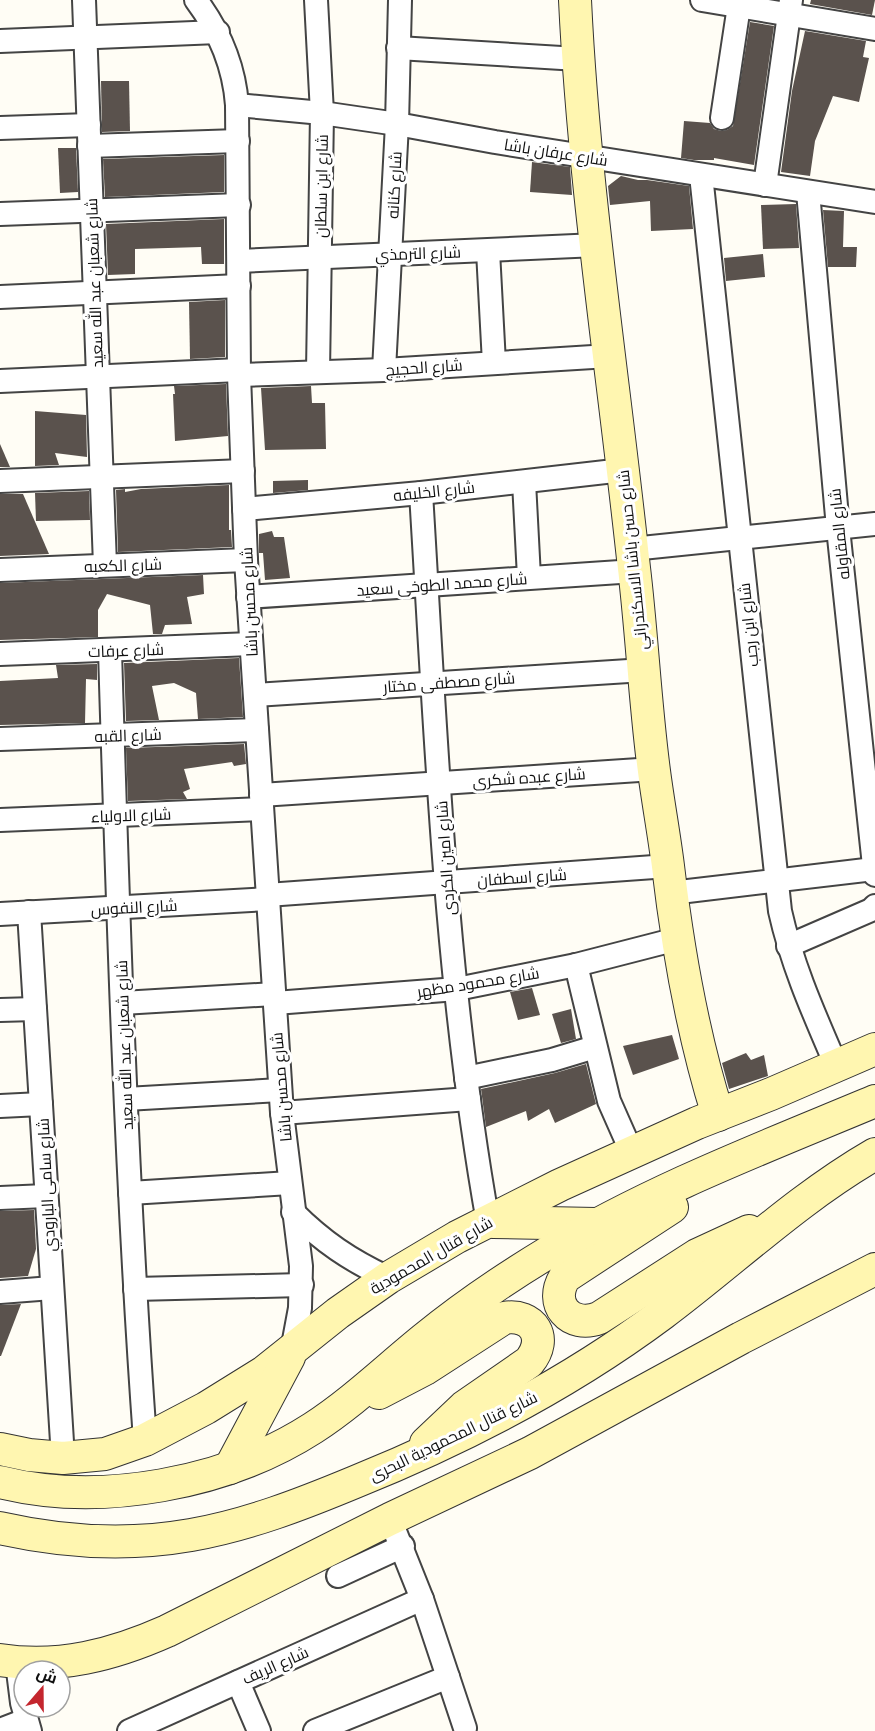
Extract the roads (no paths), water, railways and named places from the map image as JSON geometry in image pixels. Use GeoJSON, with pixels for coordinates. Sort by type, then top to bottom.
{"type":"FeatureCollection","features":[{"type":"Feature","properties":{"kind":"main road","name":"شارع حسن باشا الاسكندراني"},"geometry":{"type":"LineString","coordinates":[[575,0],[578,59],[597,245],[634,560],[654,769],[677,939],[697,1045],[718,1115]]}},
{"type":"Feature","properties":{"kind":"main road","name":"شارع قنال المحمودية"},"geometry":{"type":"LineString","coordinates":[[0,1449],[63,1458],[105,1454],[146,1440],[206,1408],[292,1351],[338,1313],[388,1278],[457,1237],[560,1185],[875,1049]]}},
{"type":"Feature","properties":{"kind":"main road"},"geometry":{"type":"LineString","coordinates":[[0,1482],[53,1490],[142,1489],[201,1477],[230,1468],[292,1440],[352,1400],[466,1307],[597,1224],[727,1164],[875,1101]]}},
{"type":"Feature","properties":{"kind":"main road","name":"شارع قنال المحمودية البحرى"},"geometry":{"type":"LineString","coordinates":[[0,1528],[67,1539],[108,1541],[149,1540],[189,1535],[269,1516],[414,1457],[532,1398],[603,1355],[662,1314],[779,1219],[820,1189],[875,1154]]}},
{"type":"Feature","properties":{"kind":"main road"},"geometry":{"type":"LineString","coordinates":[[727,1164],[687,1196],[565,1277],[559,1292],[559,1301],[568,1315],[583,1322],[599,1318],[697,1255],[779,1219]]}},
{"type":"Feature","properties":{"kind":"main road"},"geometry":{"type":"LineString","coordinates":[[488,1222],[597,1224]]}},
{"type":"Feature","properties":{"kind":"main road"},"geometry":{"type":"LineString","coordinates":[[9,1662],[56,1663],[85,1659],[132,1647],[396,1532],[530,1453],[741,1338],[875,1269]]}},
{"type":"Feature","properties":{"kind":"main road"},"geometry":{"type":"LineString","coordinates":[[352,1400],[384,1392],[398,1385],[504,1318],[524,1319],[532,1325],[537,1334],[538,1344],[536,1354],[529,1362],[464,1407],[437,1430],[414,1457]]}},
{"type":"Feature","properties":{"kind":"main road"},"geometry":{"type":"LineString","coordinates":[[230,1468],[292,1351]]}},
{"type":"Feature","properties":{"kind":"street","name":"شارع شعبان عبد الله سعيد"},"geometry":{"type":"LineString","coordinates":[[84,0],[105,566]]}},
{"type":"Feature","properties":{"kind":"street","name":"شارع محسن باشا"},"geometry":{"type":"LineString","coordinates":[[196,0],[218,32],[236,80],[239,373],[248,597],[281,1101],[293,1212],[300,1248],[302,1285],[292,1351]]}},
{"type":"Feature","properties":{"kind":"street","name":"شارع ابن سلطان"},"geometry":{"type":"LineString","coordinates":[[316,0],[322,113],[318,372]]}},
{"type":"Feature","properties":{"kind":"street","name":"شارع كنانه"},"geometry":{"type":"LineString","coordinates":[[384,370],[397,124],[400,0]]}},
{"type":"Feature","properties":{"kind":"street"},"geometry":{"type":"LineString","coordinates":[[702,0],[739,6],[790,7],[875,29]]}},
{"type":"Feature","properties":{"kind":"street"},"geometry":{"type":"LineString","coordinates":[[722,118],[739,6]]}},
{"type":"Feature","properties":{"kind":"street"},"geometry":{"type":"LineString","coordinates":[[765,185],[790,7]]}},
{"type":"Feature","properties":{"kind":"street"},"geometry":{"type":"LineString","coordinates":[[0,41],[218,32]]}},
{"type":"Feature","properties":{"kind":"street"},"geometry":{"type":"LineString","coordinates":[[398,48],[578,59]]}},
{"type":"Feature","properties":{"kind":"street","name":"شارع عرفان باشا"},"geometry":{"type":"LineString","coordinates":[[237,105],[322,113],[397,124],[875,202]]}},
{"type":"Feature","properties":{"kind":"street"},"geometry":{"type":"LineString","coordinates":[[0,128],[89,136],[238,141]]}},
{"type":"Feature","properties":{"kind":"street","name":"شارع ابن رجب"},"geometry":{"type":"LineString","coordinates":[[701,175],[780,911],[788,946],[836,1065]]}},
{"type":"Feature","properties":{"kind":"street","name":"شارع المقاوله"},"geometry":{"type":"LineString","coordinates":[[808,192],[838,528],[875,875]]}},
{"type":"Feature","properties":{"kind":"street"},"geometry":{"type":"LineString","coordinates":[[0,213],[239,205]]}},
{"type":"Feature","properties":{"kind":"street","name":"شارع الترمذي"},"geometry":{"type":"LineString","coordinates":[[239,261],[597,245]]}},
{"type":"Feature","properties":{"kind":"street"},"geometry":{"type":"LineString","coordinates":[[488,251],[494,363]]}},
{"type":"Feature","properties":{"kind":"street"},"geometry":{"type":"LineString","coordinates":[[0,297],[239,286]]}},
{"type":"Feature","properties":{"kind":"street","name":"شارع الحجيج"},"geometry":{"type":"LineString","coordinates":[[0,381],[384,370],[609,356]]}},
{"type":"Feature","properties":{"kind":"street","name":"شارع الخليفه"},"geometry":{"type":"LineString","coordinates":[[244,509],[421,493],[623,470]]}},
{"type":"Feature","properties":{"kind":"street"},"geometry":{"type":"LineString","coordinates":[[0,481],[243,471]]}},
{"type":"Feature","properties":{"kind":"street"},"geometry":{"type":"LineString","coordinates":[[524,482],[529,577]]}},
{"type":"Feature","properties":{"kind":"street","name":"شارع امين الكردى"},"geometry":{"type":"LineString","coordinates":[[421,493],[447,883],[468,1089],[488,1222]]}},
{"type":"Feature","properties":{"kind":"street","name":"شارع محمد الطوخى سعيد"},"geometry":{"type":"LineString","coordinates":[[248,597],[529,577],[634,560],[739,538],[875,524]]}},
{"type":"Feature","properties":{"kind":"street","name":"شارع الكعبه"},"geometry":{"type":"LineString","coordinates":[[0,570],[246,560]]}},
{"type":"Feature","properties":{"kind":"street","name":"شارع عرفات"},"geometry":{"type":"LineString","coordinates":[[0,654],[251,644]]}},
{"type":"Feature","properties":{"kind":"street","name":"شارع شعبان عبد الله سعيد"},"geometry":{"type":"LineString","coordinates":[[110,651],[117,908],[130,1193],[146,1440]]}},
{"type":"Feature","properties":{"kind":"street","name":"شارع مصطفى مختار"},"geometry":{"type":"LineString","coordinates":[[255,695],[644,670]]}},
{"type":"Feature","properties":{"kind":"street","name":"شارع القبه"},"geometry":{"type":"LineString","coordinates":[[0,739],[257,730]]}},
{"type":"Feature","properties":{"kind":"street","name":"شارع عبده شكرى"},"geometry":{"type":"LineString","coordinates":[[261,802],[440,783],[654,769]]}},
{"type":"Feature","properties":{"kind":"street","name":"شارع الاولياء"},"geometry":{"type":"LineString","coordinates":[[0,820],[115,816],[261,802]]}},
{"type":"Feature","properties":{"kind":"street","name":"شارع اسطفان"},"geometry":{"type":"LineString","coordinates":[[268,897],[447,883],[776,881],[874,868]]}},
{"type":"Feature","properties":{"kind":"street","name":"شارع النفوس"},"geometry":{"type":"LineString","coordinates":[[0,914],[268,897]]}},
{"type":"Feature","properties":{"kind":"street"},"geometry":{"type":"LineString","coordinates":[[788,946],[871,910],[875,906]]}},
{"type":"Feature","properties":{"kind":"street","name":"شارع سامى البارودي"},"geometry":{"type":"LineString","coordinates":[[29,912],[63,1458]]}},
{"type":"Feature","properties":{"kind":"street","name":"شارع محمود مظهر"},"geometry":{"type":"LineString","coordinates":[[122,1004],[274,999],[457,989],[576,965],[677,939]]}},
{"type":"Feature","properties":{"kind":"street"},"geometry":{"type":"LineString","coordinates":[[576,965],[609,1101],[632,1153]]}},
{"type":"Feature","properties":{"kind":"street"},"geometry":{"type":"LineString","coordinates":[[0,1010],[35,1009]]}},
{"type":"Feature","properties":{"kind":"street"},"geometry":{"type":"LineString","coordinates":[[126,1099],[281,1101],[468,1089],[595,1047]]}},
{"type":"Feature","properties":{"kind":"street"},"geometry":{"type":"LineString","coordinates":[[0,1106],[41,1104]]}},
{"type":"Feature","properties":{"kind":"street"},"geometry":{"type":"LineString","coordinates":[[130,1193],[290,1183]]}},
{"type":"Feature","properties":{"kind":"street"},"geometry":{"type":"LineString","coordinates":[[0,1198],[46,1196]]}},
{"type":"Feature","properties":{"kind":"street"},"geometry":{"type":"LineString","coordinates":[[293,1212],[313,1233],[336,1251],[388,1278]]}},
{"type":"Feature","properties":{"kind":"street"},"geometry":{"type":"LineString","coordinates":[[135,1289],[302,1285]]}},
{"type":"Feature","properties":{"kind":"street"},"geometry":{"type":"LineString","coordinates":[[0,1292],[52,1288]]}},
{"type":"Feature","properties":{"kind":"street"},"geometry":{"type":"LineString","coordinates":[[338,1576],[396,1532],[422,1599],[465,1728]]}},
{"type":"Feature","properties":{"kind":"street","name":"شارع الريف"},"geometry":{"type":"LineString","coordinates":[[129,1731],[422,1599]]}},
{"type":"Feature","properties":{"kind":"street"},"geometry":{"type":"LineString","coordinates":[[0,1730],[28,1725],[20,1690],[9,1662]]}},
{"type":"Feature","properties":{"kind":"street"},"geometry":{"type":"LineString","coordinates":[[315,1731],[448,1677]]}},
{"type":"Feature","properties":{"kind":"street"},"geometry":{"type":"LineString","coordinates":[[238,1682],[259,1731]]}}]}
